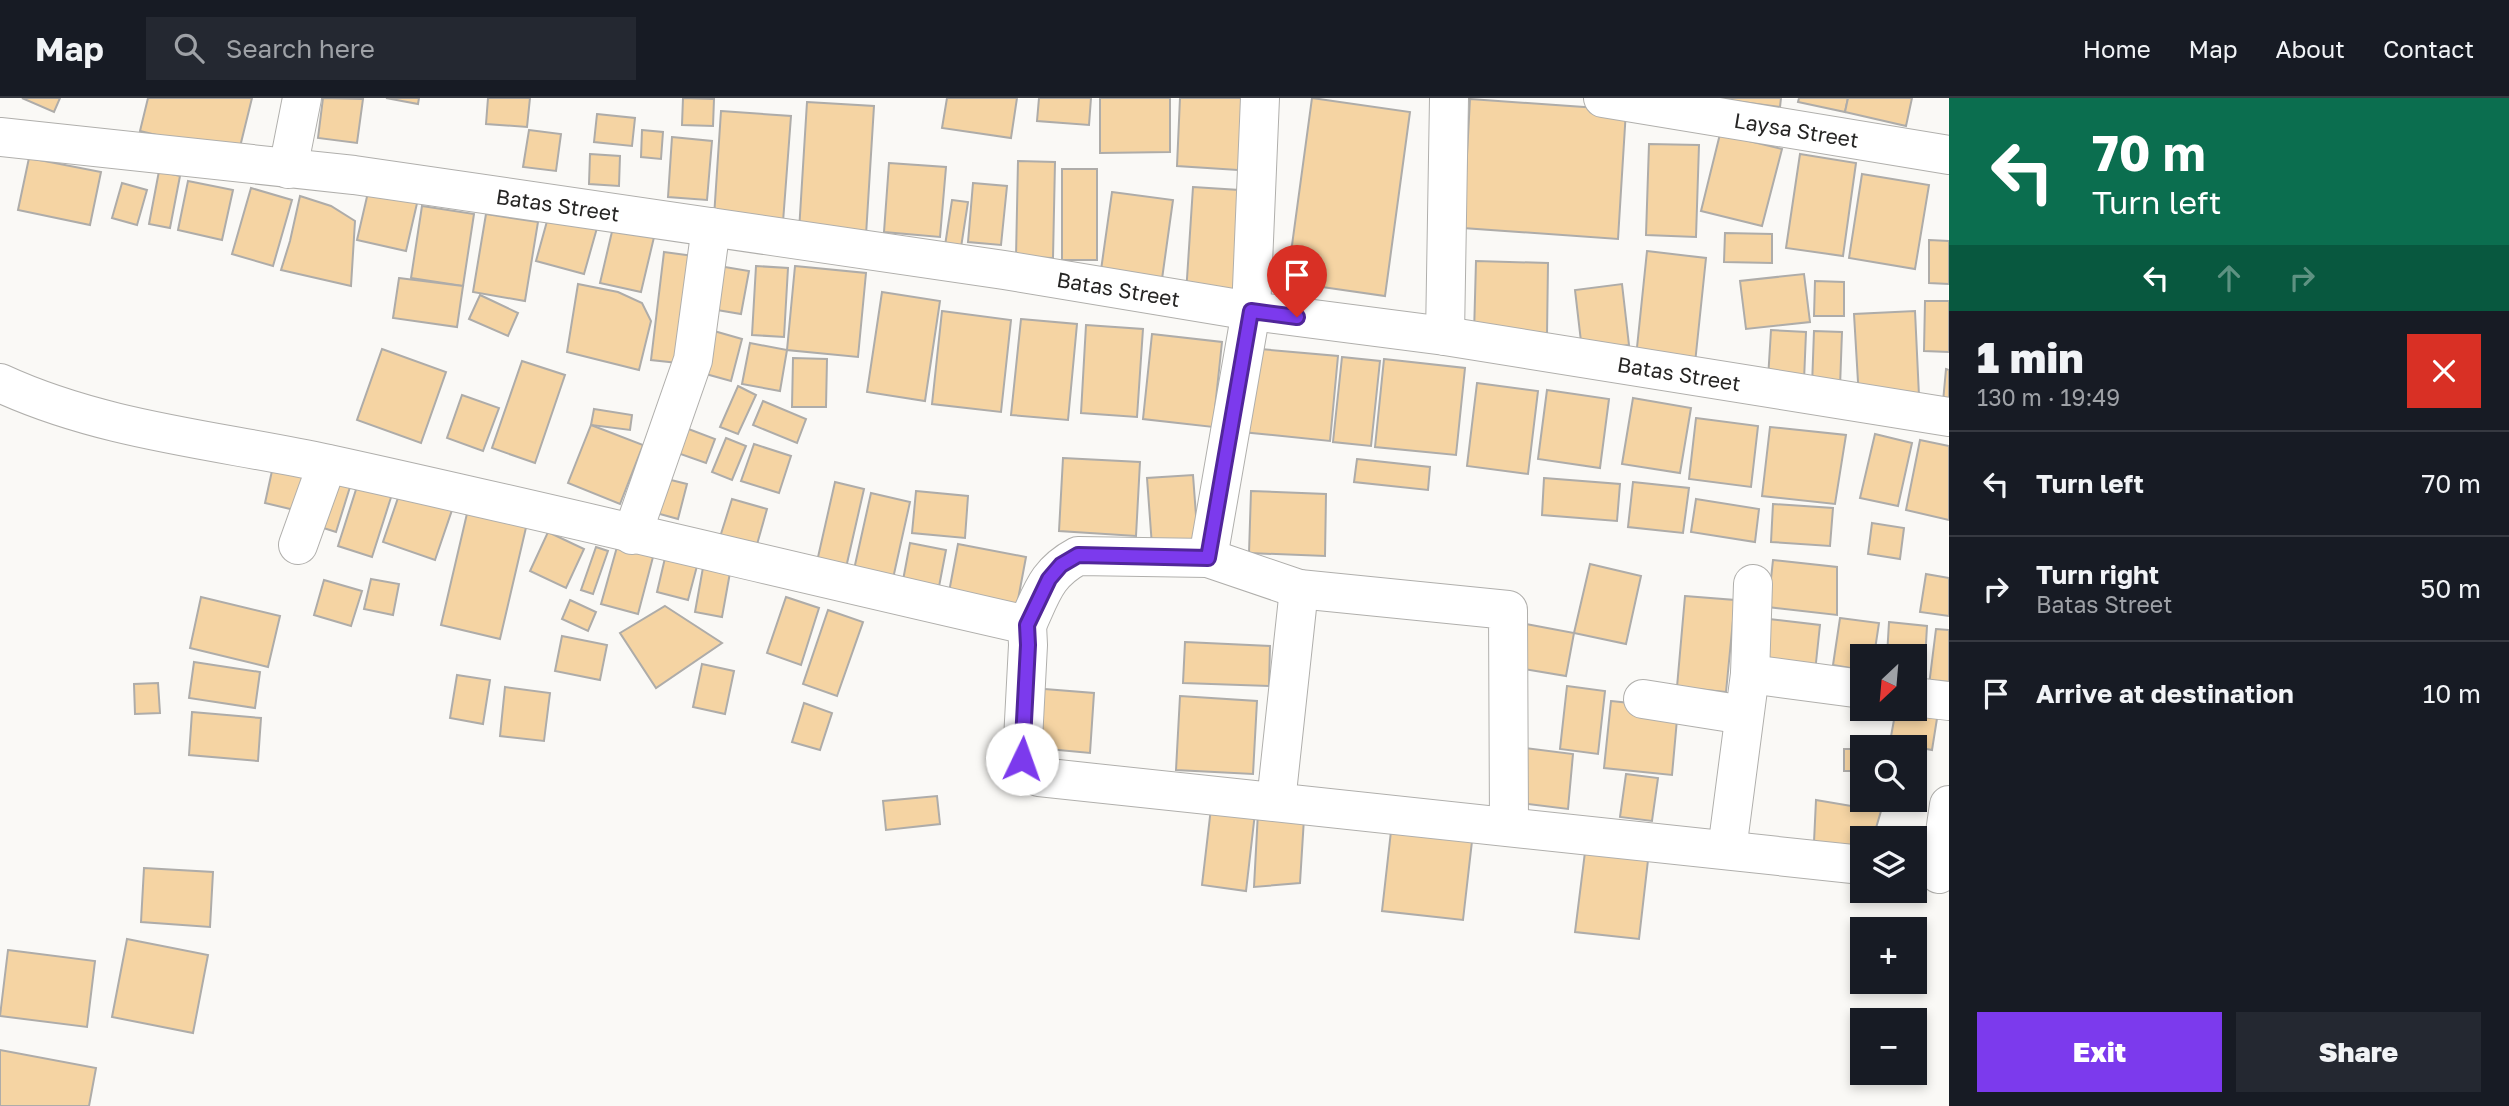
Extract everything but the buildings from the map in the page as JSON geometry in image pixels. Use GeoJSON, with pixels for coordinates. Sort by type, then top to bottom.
{"type":"FeatureCollection","features":[{"type":"Feature","properties":{"kind":"street"},"geometry":{"type":"LineString","coordinates":[[288,169],[302,98]]}},
{"type":"Feature","properties":{"kind":"street"},"geometry":{"type":"LineString","coordinates":[[1208,558],[1251,311],[1260,98]]}},
{"type":"Feature","properties":{"kind":"street"},"geometry":{"type":"LineString","coordinates":[[1445,336],[1448,98]]}},
{"type":"Feature","properties":{"kind":"street","name":"Laysa Street"},"geometry":{"type":"LineString","coordinates":[[1603,98],[1949,155]]}},
{"type":"Feature","properties":{"kind":"street","name":"Batas Street"},"geometry":{"type":"LineString","coordinates":[[0,137],[355,175],[1004,270],[1251,311],[1445,336],[1949,417]]}},
{"type":"Feature","properties":{"kind":"street"},"geometry":{"type":"LineString","coordinates":[[632,535],[693,360],[711,227]]}},
{"type":"Feature","properties":{"kind":"street"},"geometry":{"type":"LineString","coordinates":[[0,383],[22,393],[131,428],[327,464],[1027,625]]}},
{"type":"Feature","properties":{"kind":"street"},"geometry":{"type":"LineString","coordinates":[[298,545],[327,464]]}},
{"type":"Feature","properties":{"kind":"street"},"geometry":{"type":"LineString","coordinates":[[1509,827],[1508,610],[1299,589],[1208,558],[1078,555],[1061,565],[1049,579],[1027,625],[1022,759],[1027,771],[1039,777],[1850,864]]}},
{"type":"Feature","properties":{"kind":"street"},"geometry":{"type":"LineString","coordinates":[[1727,850],[1750,674],[1753,583]]}},
{"type":"Feature","properties":{"kind":"street"},"geometry":{"type":"LineString","coordinates":[[1276,802],[1299,589]]}},
{"type":"Feature","properties":{"kind":"street"},"geometry":{"type":"LineString","coordinates":[[1750,674],[1850,687]]}},
{"type":"Feature","properties":{"kind":"street"},"geometry":{"type":"LineString","coordinates":[[1927,698],[1949,701]]}},
{"type":"Feature","properties":{"kind":"street"},"geometry":{"type":"LineString","coordinates":[[1643,699],[1744,715]]}},
{"type":"Feature","properties":{"kind":"street"},"geometry":{"type":"LineString","coordinates":[[1934,873],[1949,805]]}},
{"type":"Feature","properties":{"kind":"route"},"geometry":{"type":"LineString","coordinates":[[1022,759],[1027,625],[1049,579],[1061,565],[1078,555],[1208,558],[1251,311],[1297,317]]}}]}
